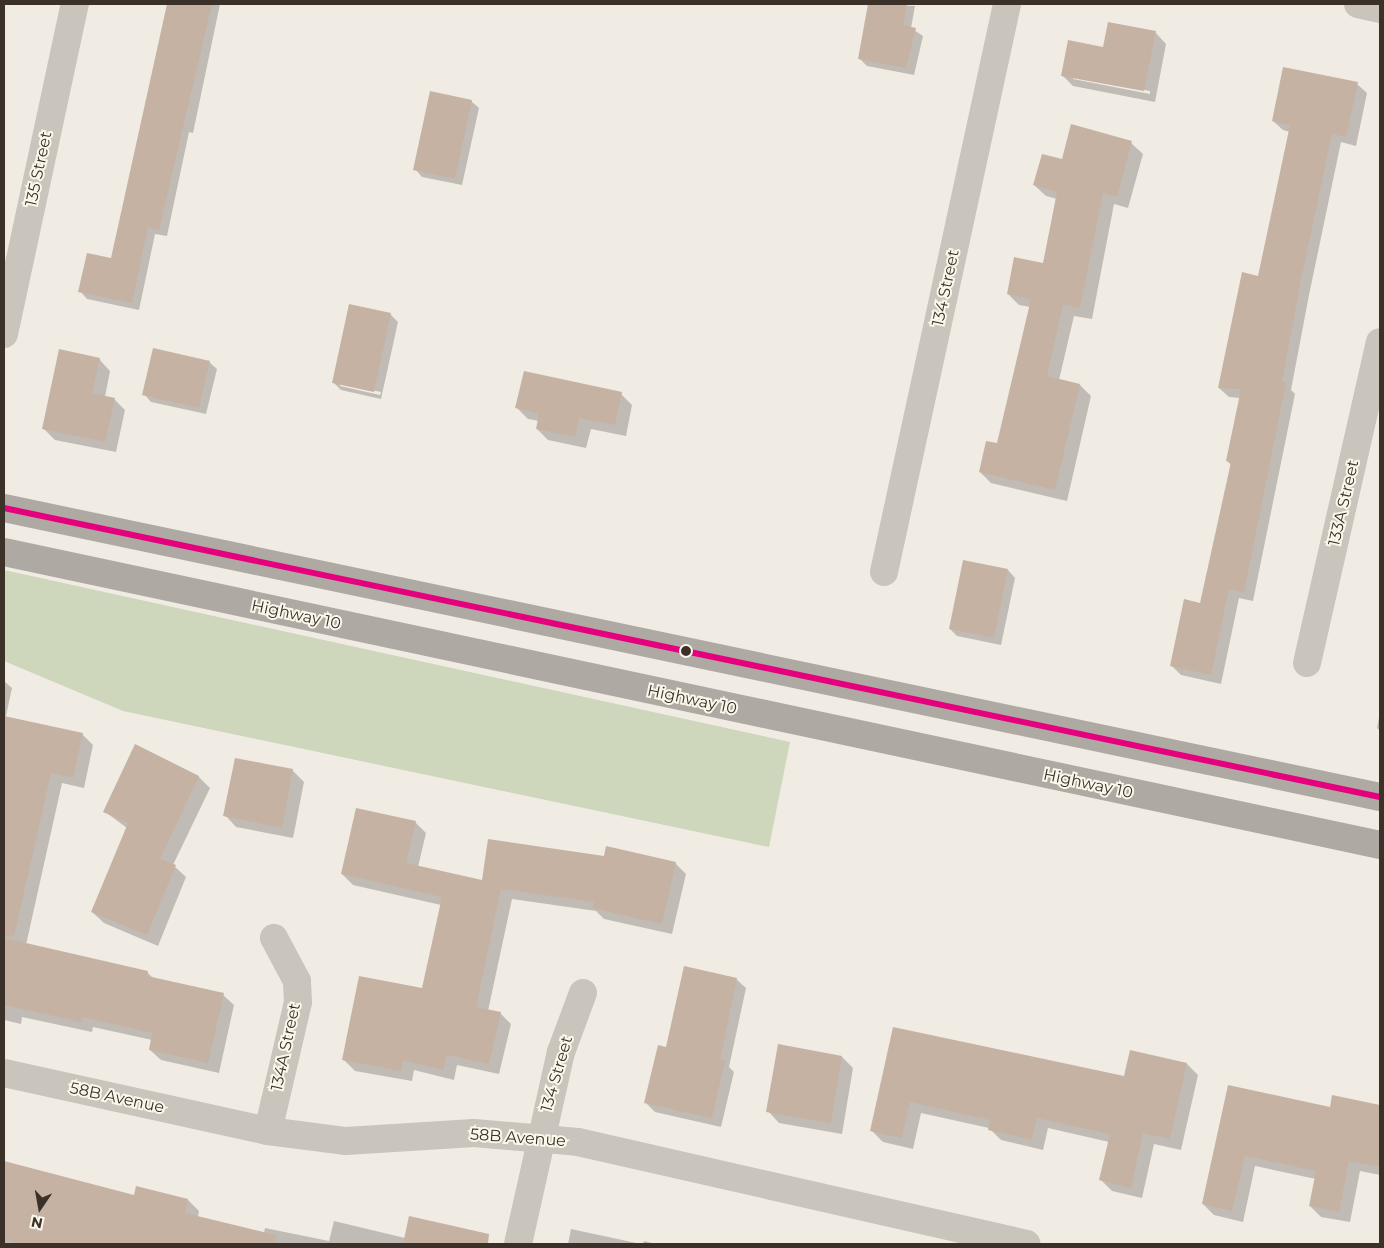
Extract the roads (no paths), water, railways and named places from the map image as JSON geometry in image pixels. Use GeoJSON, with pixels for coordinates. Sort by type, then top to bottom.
{"type":"FeatureCollection","features":[{"type":"Feature","properties":{"kind":"highway"},"geometry":{"type":"LineString","coordinates":[[4,508],[1380,798]]}},
{"type":"Feature","properties":{"kind":"highway","name":"Highway 10"},"geometry":{"type":"LineString","coordinates":[[4,552],[1380,846]]}},
{"type":"Feature","properties":{"kind":"street","name":"135 Street"},"geometry":{"type":"LineString","coordinates":[[4,334],[75,4]]}},
{"type":"Feature","properties":{"kind":"street","name":"134 Street"},"geometry":{"type":"LineString","coordinates":[[884,572],[1007,4]]}},
{"type":"Feature","properties":{"kind":"street"},"geometry":{"type":"LineString","coordinates":[[1358,4],[1380,8]]}},
{"type":"Feature","properties":{"kind":"street","name":"133A Street"},"geometry":{"type":"LineString","coordinates":[[1307,663],[1380,342]]}},
{"type":"Feature","properties":{"kind":"street","name":"134A Street"},"geometry":{"type":"LineString","coordinates":[[268,1131],[298,1002],[297,981],[274,938]]}},
{"type":"Feature","properties":{"kind":"street","name":"134 Street"},"geometry":{"type":"LineString","coordinates":[[518,1244],[540,1138],[561,1052],[583,993]]}},
{"type":"Feature","properties":{"kind":"street","name":"58B Avenue"},"geometry":{"type":"LineString","coordinates":[[4,1073],[268,1131],[346,1141],[474,1133],[578,1142],[953,1236],[1027,1244]]}}]}
